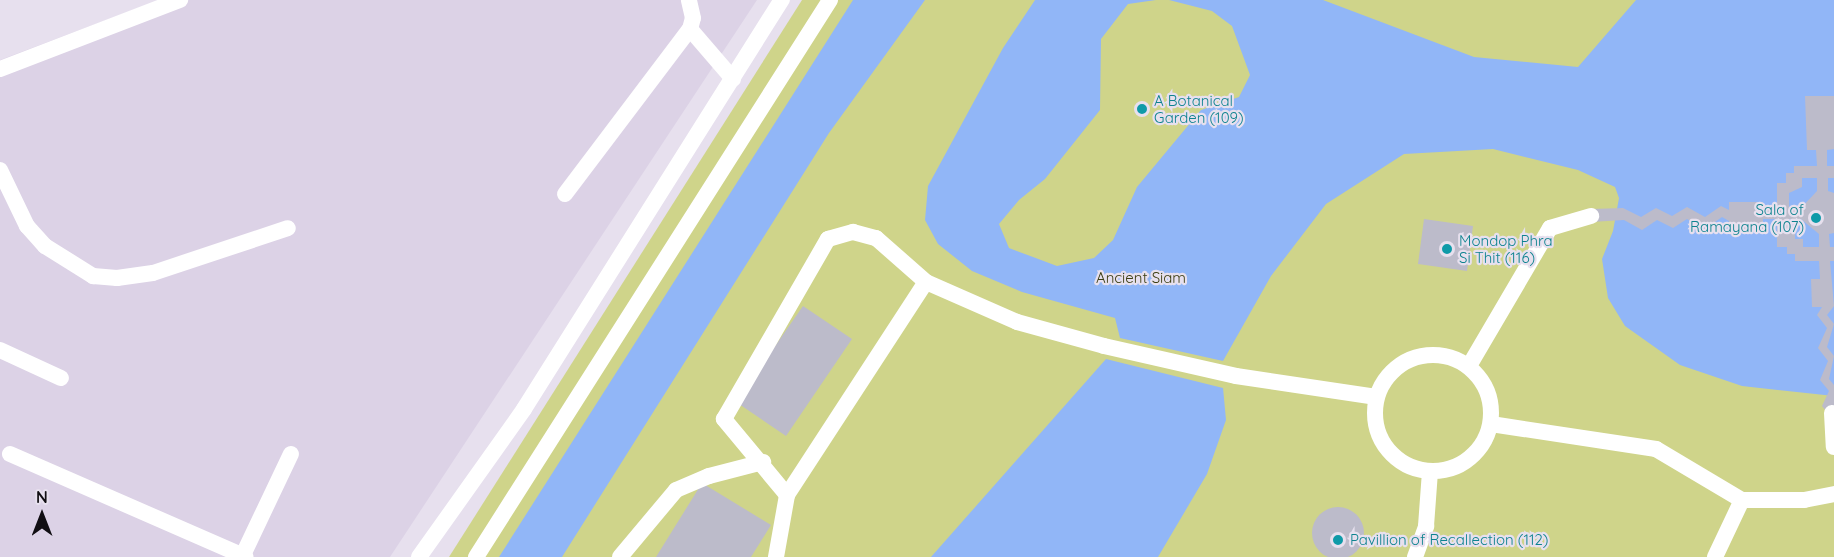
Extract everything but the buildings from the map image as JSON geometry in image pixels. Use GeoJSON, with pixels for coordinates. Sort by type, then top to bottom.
{"type":"FeatureCollection","features":[{"type":"Feature","properties":{"kind":"lane"},"geometry":{"type":"LineString","coordinates":[[0,69],[180,0]]}},
{"type":"Feature","properties":{"kind":"lane"},"geometry":{"type":"LineString","coordinates":[[565,194],[690,29],[693,18],[689,0]]}},
{"type":"Feature","properties":{"kind":"lane"},"geometry":{"type":"LineString","coordinates":[[419,557],[524,409],[782,0]]}},
{"type":"Feature","properties":{"kind":"lane"},"geometry":{"type":"LineString","coordinates":[[476,557],[830,0]]}},
{"type":"Feature","properties":{"kind":"lane"},"geometry":{"type":"LineString","coordinates":[[690,29],[733,79]]}},
{"type":"Feature","properties":{"kind":"lane"},"geometry":{"type":"LineString","coordinates":[[0,170],[27,226],[45,246],[93,276],[117,278],[153,273],[288,228]]}},
{"type":"Feature","properties":{"kind":"lane"},"geometry":{"type":"LineString","coordinates":[[1469,366],[1550,228],[1591,216]]}},
{"type":"Feature","properties":{"kind":"lane"},"geometry":{"type":"LineString","coordinates":[[786,495],[763,462],[724,419],[828,239],[853,232],[876,238],[926,282],[1017,322],[1104,346],[1236,376],[1376,397]]}},
{"type":"Feature","properties":{"kind":"lane"},"geometry":{"type":"LineString","coordinates":[[776,557],[786,495],[926,282]]}},
{"type":"Feature","properties":{"kind":"lane"},"geometry":{"type":"LineString","coordinates":[[0,350],[62,378]]}},
{"type":"Feature","properties":{"kind":"lane"},"geometry":{"type":"LineString","coordinates":[[1431,354],[1451,357],[1469,366],[1483,381],[1491,398],[1491,424],[1478,451],[1459,466],[1430,472],[1410,467],[1389,452],[1378,435],[1376,397],[1390,373],[1406,360],[1431,354]]}},
{"type":"Feature","properties":{"kind":"lane"},"geometry":{"type":"LineString","coordinates":[[1832,413],[1834,447]]}},
{"type":"Feature","properties":{"kind":"lane"},"geometry":{"type":"LineString","coordinates":[[1491,424],[1656,449],[1742,500],[1804,500],[1834,494]]}},
{"type":"Feature","properties":{"kind":"lane"},"geometry":{"type":"LineString","coordinates":[[10,454],[244,557],[291,454]]}},
{"type":"Feature","properties":{"kind":"lane"},"geometry":{"type":"LineString","coordinates":[[620,557],[676,490],[709,476],[763,462]]}},
{"type":"Feature","properties":{"kind":"lane"},"geometry":{"type":"LineString","coordinates":[[1415,557],[1426,526],[1430,472]]}},
{"type":"Feature","properties":{"kind":"lane"},"geometry":{"type":"LineString","coordinates":[[1715,557],[1742,500]]}},
{"type":"Feature","properties":{"kind":"shaded area"},"geometry":{"type":"Polygon","coordinates":[[[159,0],[757,0],[390,557],[0,557],[0,60],[159,0]]]}},
{"type":"Feature","properties":{"kind":"green space","name":"Ancient Siam"},"geometry":{"type":"Polygon","coordinates":[[[802,0],[1834,0],[1834,557],[449,557],[802,0]]]}},
{"type":"Feature","properties":{"kind":"water"},"geometry":{"type":"Polygon","coordinates":[[[853,0],[925,0],[829,133],[562,557],[499,557],[853,0]]]}},
{"type":"Feature","properties":{"kind":"water"},"geometry":{"type":"Polygon","coordinates":[[[1035,0],[1156,0],[1128,4],[1101,39],[1100,110],[1045,179],[1019,200],[999,224],[1009,248],[1057,266],[1094,258],[1113,240],[1137,187],[1201,110],[1239,97],[1250,75],[1232,26],[1212,11],[1169,0],[1323,0],[1474,57],[1578,67],[1636,0],[1834,0],[1834,396],[1742,386],[1680,365],[1625,326],[1608,298],[1602,259],[1613,231],[1619,198],[1615,187],[1578,170],[1493,149],[1404,154],[1326,204],[1271,276],[1223,361],[1120,338],[1115,318],[1022,292],[972,271],[938,244],[925,220],[928,186],[1003,48],[1035,0]]]}},
{"type":"Feature","properties":{"kind":"water"},"geometry":{"type":"Polygon","coordinates":[[[1106,359],[1223,388],[1226,420],[1207,474],[1158,557],[931,557],[1106,359]]]}},
{"type":"Feature","properties":{"kind":"place","name":"A Botanical Garden (109)"},"geometry":{"type":"Point","coordinates":[1142,109]}},
{"type":"Feature","properties":{"kind":"place","name":"Sala of Ramayana (107)"},"geometry":{"type":"Point","coordinates":[1816,218]}},
{"type":"Feature","properties":{"kind":"place","name":"Mondop Phra Si Thit (116)"},"geometry":{"type":"Point","coordinates":[1447,249]}},
{"type":"Feature","properties":{"kind":"place","name":"Pavillion of Recallection (112)"},"geometry":{"type":"Point","coordinates":[1338,540]}}]}
